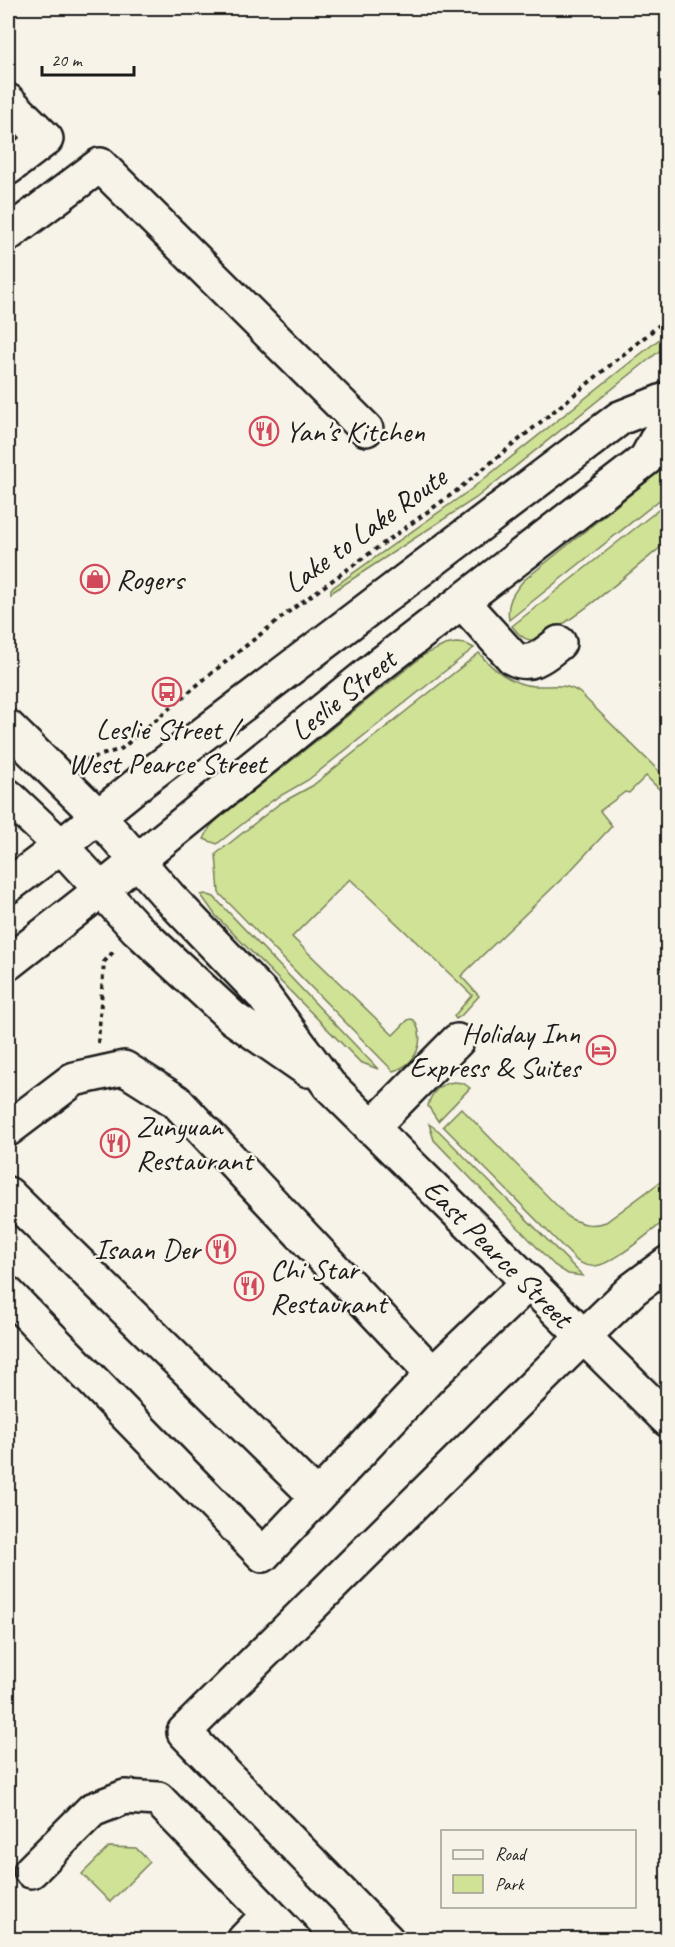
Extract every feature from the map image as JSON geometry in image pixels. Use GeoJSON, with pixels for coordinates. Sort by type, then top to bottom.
{"type":"FeatureCollection","features":[{"type":"Feature","properties":{"kind":"main road"},"geometry":{"type":"LineString","coordinates":[[8,101],[46,139],[8,168]]}},
{"type":"Feature","properties":{"kind":"main road"},"geometry":{"type":"LineString","coordinates":[[8,234],[100,165],[366,429]]}},
{"type":"Feature","properties":{"kind":"main road","name":"Leslie Street"},"geometry":{"type":"LineString","coordinates":[[8,886],[620,417],[668,399]]}},
{"type":"Feature","properties":{"kind":"main road","name":"Leslie Street"},"geometry":{"type":"LineString","coordinates":[[8,963],[382,663],[646,459],[668,418]]}},
{"type":"Feature","properties":{"kind":"main road"},"geometry":{"type":"LineString","coordinates":[[462,602],[513,658],[520,662],[534,661],[559,643]]}},
{"type":"Feature","properties":{"kind":"main road","name":"East Pearce Street"},"geometry":{"type":"LineString","coordinates":[[8,727],[98,816],[170,898],[262,994],[329,1085],[668,1420]]}},
{"type":"Feature","properties":{"kind":"main road","name":"East Pearce Street"},"geometry":{"type":"LineString","coordinates":[[8,796],[61,846],[137,928],[233,1018],[329,1085]]}},
{"type":"Feature","properties":{"kind":"main road"},"geometry":{"type":"LineString","coordinates":[[371,1128],[457,1041]]}},
{"type":"Feature","properties":{"kind":"main road"},"geometry":{"type":"LineString","coordinates":[[8,1129],[74,1079],[124,1068],[176,1101],[433,1374]]}},
{"type":"Feature","properties":{"kind":"main road"},"geometry":{"type":"LineString","coordinates":[[8,1194],[317,1497]]}},
{"type":"Feature","properties":{"kind":"main road"},"geometry":{"type":"LineString","coordinates":[[387,1940],[184,1732],[583,1337],[633,1289],[668,1263]]}},
{"type":"Feature","properties":{"kind":"main road"},"geometry":{"type":"LineString","coordinates":[[8,1294],[262,1555],[433,1374],[529,1282]]}},
{"type":"Feature","properties":{"kind":"main road"},"geometry":{"type":"LineString","coordinates":[[31,1871],[92,1810],[125,1797],[158,1799],[294,1940]]}},
{"type":"Feature","properties":{"kind":"main road"},"geometry":{"type":"LineString","coordinates":[[244,1940],[269,1914]]}},
{"type":"Feature","properties":{"kind":"path","name":"Lake to Lake Route"},"geometry":{"type":"LineString","coordinates":[[80,761],[121,749],[207,676],[291,610],[455,492],[668,318]]}},
{"type":"Feature","properties":{"kind":"path"},"geometry":{"type":"LineString","coordinates":[[95,1075],[104,962],[114,952]]}},
{"type":"Feature","properties":{"kind":"green space"},"geometry":{"type":"Polygon","coordinates":[[[667,333],[667,345],[476,498],[331,593],[331,589],[470,490],[667,333]]]}},
{"type":"Feature","properties":{"kind":"green space"},"geometry":{"type":"Polygon","coordinates":[[[667,465],[667,494],[509,620],[511,599],[523,581],[667,465]]]}},
{"type":"Feature","properties":{"kind":"green space"},"geometry":{"type":"Polygon","coordinates":[[[667,503],[667,542],[599,598],[541,637],[527,639],[512,626],[667,503]]]}},
{"type":"Feature","properties":{"kind":"green space"},"geometry":{"type":"Polygon","coordinates":[[[456,643],[474,648],[308,780],[273,800],[217,844],[204,839],[210,827],[218,819],[424,655],[445,645],[456,643]]]}},
{"type":"Feature","properties":{"kind":"green space"},"geometry":{"type":"Polygon","coordinates":[[[479,653],[490,665],[518,683],[534,686],[563,686],[580,693],[667,779],[667,797],[646,776],[629,793],[625,792],[600,811],[612,826],[570,871],[461,976],[479,996],[456,1019],[454,1016],[472,995],[350,879],[292,937],[393,1035],[408,1020],[414,1020],[419,1036],[417,1051],[408,1063],[393,1071],[219,893],[216,854],[279,804],[312,786],[479,653]]]}},
{"type":"Feature","properties":{"kind":"green space"},"geometry":{"type":"Polygon","coordinates":[[[201,895],[214,897],[378,1069],[360,1062],[216,916],[201,895]]]}},
{"type":"Feature","properties":{"kind":"green space"},"geometry":{"type":"Polygon","coordinates":[[[454,1082],[463,1083],[470,1088],[438,1121],[428,1106],[429,1101],[437,1090],[454,1082]]]}},
{"type":"Feature","properties":{"kind":"green space"},"geometry":{"type":"Polygon","coordinates":[[[461,1108],[569,1218],[587,1224],[606,1222],[667,1177],[667,1219],[612,1260],[595,1266],[577,1261],[443,1126],[461,1108]]]}},
{"type":"Feature","properties":{"kind":"green space"},"geometry":{"type":"Polygon","coordinates":[[[429,1124],[439,1131],[583,1276],[568,1274],[554,1265],[434,1140],[429,1124]]]}},
{"type":"Feature","properties":{"kind":"green space"},"geometry":{"type":"Polygon","coordinates":[[[109,1847],[136,1848],[150,1862],[110,1902],[82,1874],[109,1847]]]}},
{"type":"Feature","properties":{"kind":"place","name":"Yan's Kitchen"},"geometry":{"type":"Point","coordinates":[264,431]}},
{"type":"Feature","properties":{"kind":"place","name":"Rogers"},"geometry":{"type":"Point","coordinates":[95,579]}},
{"type":"Feature","properties":{"kind":"place","name":"Leslie Street / West Pearce Street"},"geometry":{"type":"Point","coordinates":[167,692]}},
{"type":"Feature","properties":{"kind":"place","name":"Holiday Inn Express & Suites"},"geometry":{"type":"Point","coordinates":[601,1050]}},
{"type":"Feature","properties":{"kind":"place","name":"Zunyuan Restaurant"},"geometry":{"type":"Point","coordinates":[115,1143]}},
{"type":"Feature","properties":{"kind":"place","name":"Isaan Der"},"geometry":{"type":"Point","coordinates":[221,1249]}},
{"type":"Feature","properties":{"kind":"place","name":"Chi Star Restaurant"},"geometry":{"type":"Point","coordinates":[249,1286]}}]}
